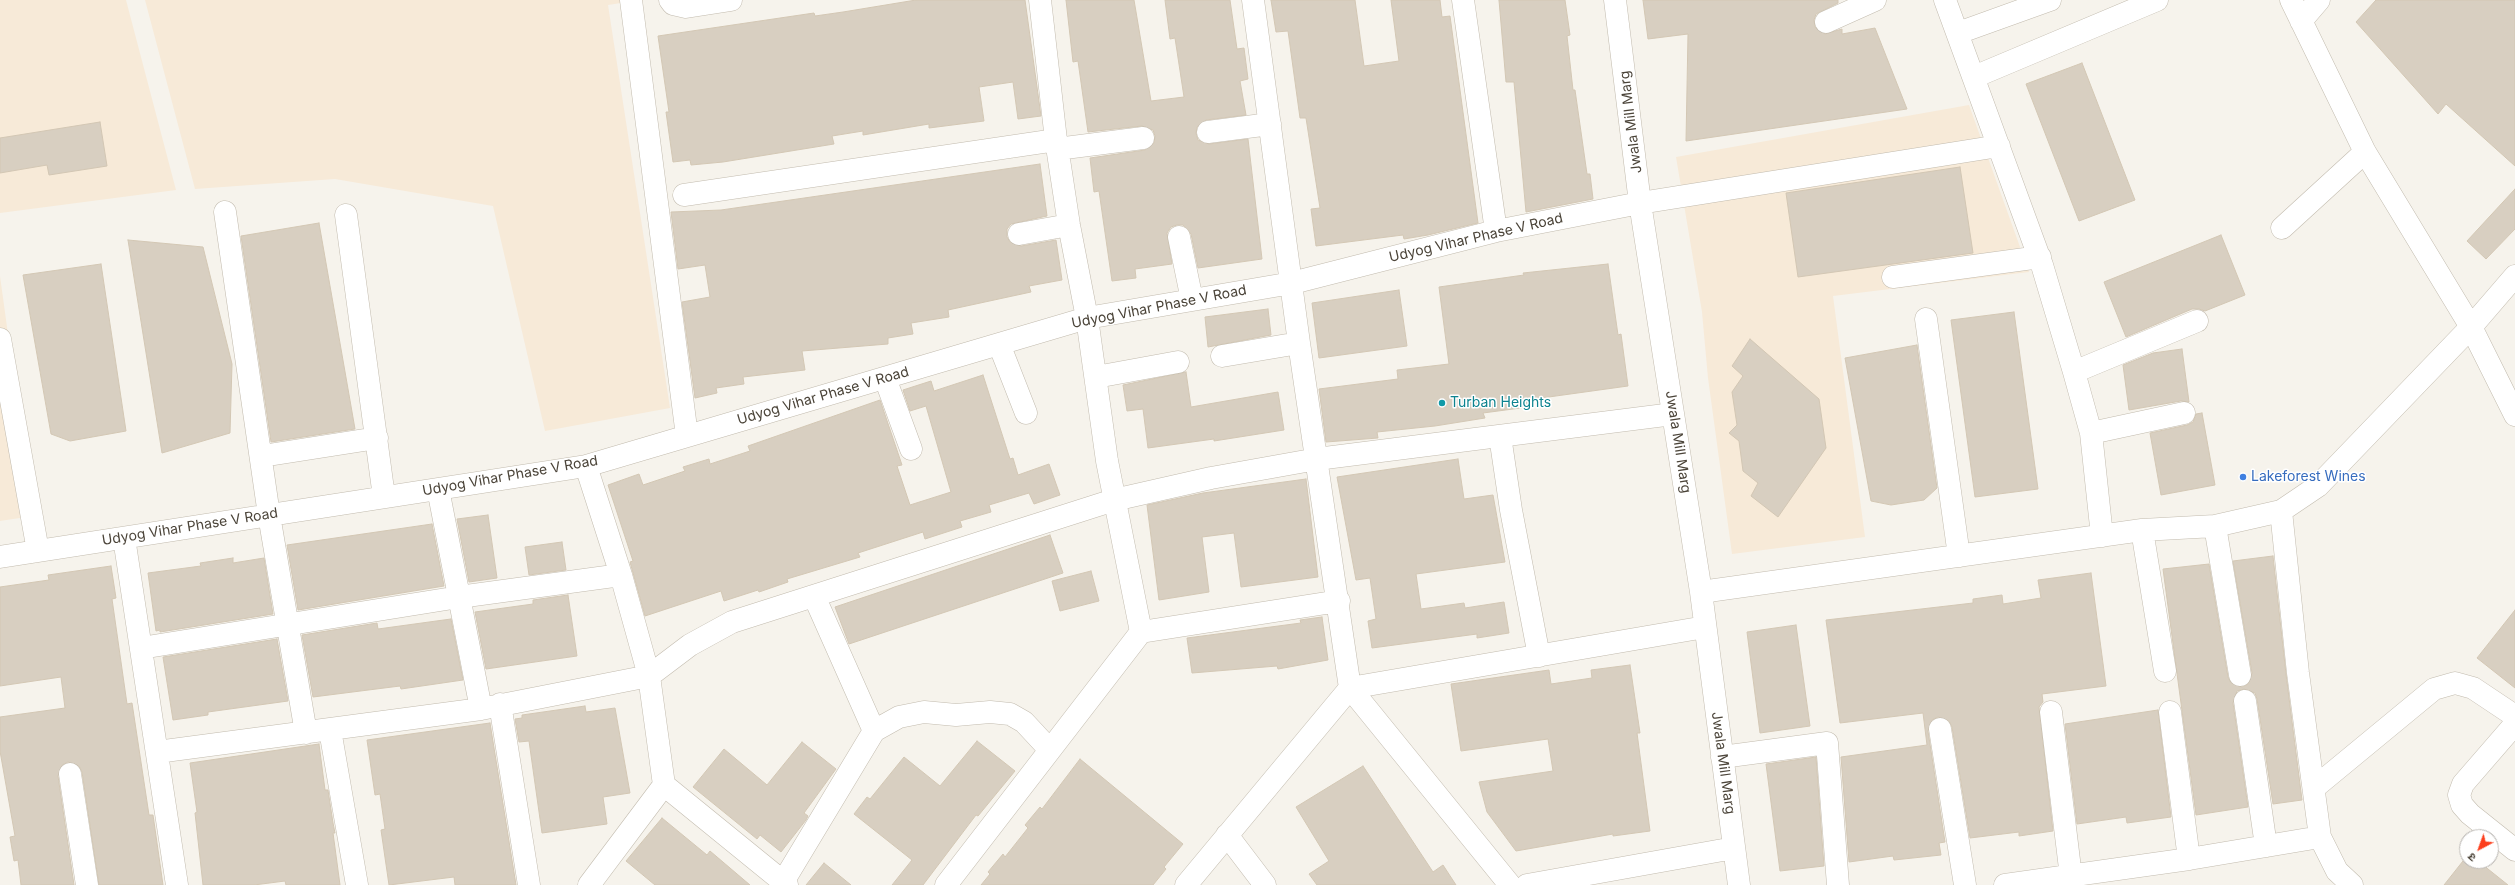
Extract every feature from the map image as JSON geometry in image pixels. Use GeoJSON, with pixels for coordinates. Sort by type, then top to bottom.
{"type":"FeatureCollection","features":[{"type":"Feature","properties":{"kind":"street"},"geometry":{"type":"LineString","coordinates":[[630,0],[687,436]]}},
{"type":"Feature","properties":{"kind":"street"},"geometry":{"type":"LineString","coordinates":[[670,0],[673,4],[686,7],[730,0]]}},
{"type":"Feature","properties":{"kind":"street"},"geometry":{"type":"LineString","coordinates":[[1040,0],[1056,144],[1069,225],[1087,318],[1114,500],[1141,632]]}},
{"type":"Feature","properties":{"kind":"street"},"geometry":{"type":"LineString","coordinates":[[1253,0],[1299,343],[1339,601],[1350,688],[1510,885]]}},
{"type":"Feature","properties":{"kind":"street"},"geometry":{"type":"LineString","coordinates":[[1462,0],[1496,231]]}},
{"type":"Feature","properties":{"kind":"street","name":"Jwala Mill Marg"},"geometry":{"type":"LineString","coordinates":[[1614,0],[1640,203],[1701,592],[1739,885]]}},
{"type":"Feature","properties":{"kind":"street"},"geometry":{"type":"LineString","coordinates":[[1826,22],[1875,0]]}},
{"type":"Feature","properties":{"kind":"street"},"geometry":{"type":"LineString","coordinates":[[1945,0],[2040,257],[2074,372],[2091,433],[2102,536]]}},
{"type":"Feature","properties":{"kind":"street"},"geometry":{"type":"LineString","coordinates":[[1958,33],[2050,0]]}},
{"type":"Feature","properties":{"kind":"street"},"geometry":{"type":"LineString","coordinates":[[1974,77],[2157,0]]}},
{"type":"Feature","properties":{"kind":"street"},"geometry":{"type":"LineString","coordinates":[[2291,0],[2365,152],[2472,327],[2515,415]]}},
{"type":"Feature","properties":{"kind":"street"},"geometry":{"type":"LineString","coordinates":[[2301,21],[2320,0]]}},
{"type":"Feature","properties":{"kind":"street"},"geometry":{"type":"LineString","coordinates":[[1208,132],[1270,124]]}},
{"type":"Feature","properties":{"kind":"street"},"geometry":{"type":"LineString","coordinates":[[684,195],[1056,144],[1144,138]]}},
{"type":"Feature","properties":{"kind":"street","name":"Udyog Vihar Phase V Road"},"geometry":{"type":"LineString","coordinates":[[0,557],[586,466],[1087,318],[1292,283],[1496,231],[1640,203],[1999,146]]}},
{"type":"Feature","properties":{"kind":"street"},"geometry":{"type":"LineString","coordinates":[[2282,228],[2365,152]]}},
{"type":"Feature","properties":{"kind":"street"},"geometry":{"type":"LineString","coordinates":[[225,212],[262,456],[269,515],[306,733]]}},
{"type":"Feature","properties":{"kind":"street"},"geometry":{"type":"LineString","coordinates":[[346,216],[384,497]]}},
{"type":"Feature","properties":{"kind":"street"},"geometry":{"type":"LineString","coordinates":[[1019,234],[1069,225]]}},
{"type":"Feature","properties":{"kind":"street"},"geometry":{"type":"LineString","coordinates":[[1179,237],[1192,300]]}},
{"type":"Feature","properties":{"kind":"street"},"geometry":{"type":"LineString","coordinates":[[1893,277],[2040,257]]}},
{"type":"Feature","properties":{"kind":"street"},"geometry":{"type":"LineString","coordinates":[[1701,592],[2142,530],[2215,526],[2281,511],[2318,486],[2472,327],[2515,276]]}},
{"type":"Feature","properties":{"kind":"street"},"geometry":{"type":"LineString","coordinates":[[1926,319],[1958,556]]}},
{"type":"Feature","properties":{"kind":"street"},"geometry":{"type":"LineString","coordinates":[[2074,372],[2197,321]]}},
{"type":"Feature","properties":{"kind":"street"},"geometry":{"type":"LineString","coordinates":[[0,339],[38,551]]}},
{"type":"Feature","properties":{"kind":"street"},"geometry":{"type":"LineString","coordinates":[[1222,356],[1299,343]]}},
{"type":"Feature","properties":{"kind":"street"},"geometry":{"type":"LineString","coordinates":[[999,344],[1026,413]]}},
{"type":"Feature","properties":{"kind":"street"},"geometry":{"type":"LineString","coordinates":[[1096,377],[1178,362]]}},
{"type":"Feature","properties":{"kind":"street"},"geometry":{"type":"LineString","coordinates":[[885,378],[911,449]]}},
{"type":"Feature","properties":{"kind":"street"},"geometry":{"type":"LineString","coordinates":[[2091,433],[2184,413]]}},
{"type":"Feature","properties":{"kind":"street"},"geometry":{"type":"LineString","coordinates":[[157,752],[330,730],[491,706],[649,676],[690,645],[732,622],[1114,500],[1211,478],[1317,459],[1674,414]]}},
{"type":"Feature","properties":{"kind":"street"},"geometry":{"type":"LineString","coordinates":[[1500,436],[1511,510],[1539,656]]}},
{"type":"Feature","properties":{"kind":"street"},"geometry":{"type":"LineString","coordinates":[[262,456],[377,438]]}},
{"type":"Feature","properties":{"kind":"street"},"geometry":{"type":"LineString","coordinates":[[586,466],[622,575],[649,676],[664,786],[785,883],[874,731],[899,717],[924,712],[956,715],[997,713],[1010,714],[1024,722],[1050,750]]}},
{"type":"Feature","properties":{"kind":"street"},"geometry":{"type":"LineString","coordinates":[[438,489],[459,597],[491,706],[529,885]]}},
{"type":"Feature","properties":{"kind":"street"},"geometry":{"type":"LineString","coordinates":[[2281,511],[2298,673],[2320,837],[2338,871],[2352,885]]}},
{"type":"Feature","properties":{"kind":"street"},"geometry":{"type":"LineString","coordinates":[[2215,526],[2240,675]]}},
{"type":"Feature","properties":{"kind":"street"},"geometry":{"type":"LineString","coordinates":[[2142,530],[2165,671]]}},
{"type":"Feature","properties":{"kind":"street"},"geometry":{"type":"LineString","coordinates":[[124,538],[177,885]]}},
{"type":"Feature","properties":{"kind":"street"},"geometry":{"type":"LineString","coordinates":[[141,648],[459,597],[622,575]]}},
{"type":"Feature","properties":{"kind":"street"},"geometry":{"type":"LineString","coordinates":[[814,596],[874,731]]}},
{"type":"Feature","properties":{"kind":"street"},"geometry":{"type":"LineString","coordinates":[[946,885],[1141,632],[1339,601]]}},
{"type":"Feature","properties":{"kind":"street"},"geometry":{"type":"LineString","coordinates":[[1186,885],[1350,688],[1705,627]]}},
{"type":"Feature","properties":{"kind":"street"},"geometry":{"type":"LineString","coordinates":[[2314,788],[2434,689],[2455,683],[2473,688],[2515,716]]}},
{"type":"Feature","properties":{"kind":"street"},"geometry":{"type":"LineString","coordinates":[[2245,701],[2266,846]]}},
{"type":"Feature","properties":{"kind":"street"},"geometry":{"type":"LineString","coordinates":[[2052,712],[2071,881]]}},
{"type":"Feature","properties":{"kind":"street"},"geometry":{"type":"LineString","coordinates":[[2170,712],[2189,859]]}},
{"type":"Feature","properties":{"kind":"street"},"geometry":{"type":"LineString","coordinates":[[2515,724],[2463,784],[2459,795],[2462,805],[2470,814],[2515,850]]}},
{"type":"Feature","properties":{"kind":"street"},"geometry":{"type":"LineString","coordinates":[[1940,729],[1965,885]]}},
{"type":"Feature","properties":{"kind":"street"},"geometry":{"type":"LineString","coordinates":[[330,730],[357,885]]}},
{"type":"Feature","properties":{"kind":"street"},"geometry":{"type":"LineString","coordinates":[[1722,757],[1827,743],[1838,885]]}},
{"type":"Feature","properties":{"kind":"street"},"geometry":{"type":"LineString","coordinates":[[70,774],[87,885]]}},
{"type":"Feature","properties":{"kind":"street"},"geometry":{"type":"LineString","coordinates":[[589,885],[664,786]]}},
{"type":"Feature","properties":{"kind":"street"},"geometry":{"type":"LineString","coordinates":[[1227,835],[1265,885]]}},
{"type":"Feature","properties":{"kind":"street"},"geometry":{"type":"LineString","coordinates":[[2012,884],[2071,881],[2320,837]]}},
{"type":"Feature","properties":{"kind":"street"},"geometry":{"type":"LineString","coordinates":[[1527,885],[1734,848]]}},
{"type":"Feature","properties":{"kind":"shaded area"},"geometry":{"type":"Polygon","coordinates":[[[0,0],[126,0],[176,190],[0,213],[0,0]]]}},
{"type":"Feature","properties":{"kind":"shaded area"},"geometry":{"type":"Polygon","coordinates":[[[145,0],[640,0],[608,5],[670,408],[545,431],[493,206],[335,179],[195,189],[145,0]]]}},
{"type":"Feature","properties":{"kind":"shaded area"},"geometry":{"type":"Polygon","coordinates":[[[1969,105],[2029,272],[1833,296],[1865,537],[1732,554],[1708,378],[1702,312],[1676,157],[1969,105]]]}},
{"type":"Feature","properties":{"kind":"shaded area"},"geometry":{"type":"Polygon","coordinates":[[[0,276],[33,516],[0,521],[0,276]]]}},
{"type":"Feature","properties":{"kind":"building"},"geometry":{"type":"Polygon","coordinates":[[[916,0],[1025,0],[1041,116],[1018,119],[1013,82],[979,87],[984,121],[929,128],[929,124],[863,135],[863,131],[832,136],[834,144],[723,162],[691,165],[690,160],[673,162],[666,112],[669,112],[658,36],[814,13],[815,16],[916,0]]]}},
{"type":"Feature","properties":{"kind":"building"},"geometry":{"type":"Polygon","coordinates":[[[1066,0],[1134,0],[1151,101],[1184,97],[1175,38],[1170,39],[1165,0],[1230,0],[1237,49],[1244,48],[1248,79],[1240,81],[1246,115],[1206,120],[1197,127],[1196,133],[1198,140],[1209,144],[1248,139],[1262,259],[1198,268],[1191,234],[1183,225],[1177,225],[1171,227],[1167,233],[1172,264],[1135,269],[1136,278],[1112,281],[1099,191],[1094,192],[1090,158],[1145,150],[1154,143],[1155,136],[1153,130],[1142,126],[1088,132],[1078,61],[1073,62],[1066,0]]]}},
{"type":"Feature","properties":{"kind":"building"},"geometry":{"type":"Polygon","coordinates":[[[1271,0],[1355,0],[1364,66],[1399,61],[1391,0],[1440,0],[1442,17],[1450,16],[1478,223],[1404,239],[1403,235],[1316,246],[1311,209],[1320,208],[1306,118],[1300,118],[1288,31],[1276,32],[1271,0]]]}},
{"type":"Feature","properties":{"kind":"building"},"geometry":{"type":"Polygon","coordinates":[[[1499,0],[1565,0],[1570,35],[1567,36],[1573,90],[1575,90],[1587,174],[1590,174],[1593,199],[1526,212],[1514,82],[1506,82],[1499,0]]]}},
{"type":"Feature","properties":{"kind":"building"},"geometry":{"type":"Polygon","coordinates":[[[1643,0],[1838,0],[1838,3],[1816,14],[1814,20],[1815,27],[1825,34],[1842,29],[1842,34],[1875,28],[1907,109],[1686,141],[1688,34],[1648,39],[1643,0]]]}},
{"type":"Feature","properties":{"kind":"building"},"geometry":{"type":"Polygon","coordinates":[[[2376,0],[2515,0],[2515,166],[2446,104],[2438,114],[2356,22],[2376,0]]]}},
{"type":"Feature","properties":{"kind":"building"},"geometry":{"type":"Polygon","coordinates":[[[2082,63],[2135,200],[2079,221],[2026,84],[2082,63]]]}},
{"type":"Feature","properties":{"kind":"building"},"geometry":{"type":"Polygon","coordinates":[[[100,122],[107,166],[49,175],[47,165],[0,173],[0,138],[100,122]]]}},
{"type":"Feature","properties":{"kind":"building"},"geometry":{"type":"Polygon","coordinates":[[[1040,164],[1047,216],[1011,224],[1007,229],[1007,237],[1010,242],[1021,246],[1056,240],[1062,280],[1029,286],[1031,292],[948,310],[949,317],[911,323],[913,334],[888,338],[888,344],[802,351],[805,370],[743,377],[744,384],[716,388],[717,393],[695,398],[682,302],[710,297],[705,265],[678,269],[671,212],[721,210],[1040,164]]]}},
{"type":"Feature","properties":{"kind":"building"},"geometry":{"type":"Polygon","coordinates":[[[1960,167],[1973,253],[1798,277],[1786,193],[1960,167]]]}},
{"type":"Feature","properties":{"kind":"building"},"geometry":{"type":"Polygon","coordinates":[[[2515,189],[2515,229],[2486,259],[2467,241],[2515,189]]]}},
{"type":"Feature","properties":{"kind":"building"},"geometry":{"type":"Polygon","coordinates":[[[319,223],[355,429],[271,442],[241,236],[319,223]]]}},
{"type":"Feature","properties":{"kind":"building"},"geometry":{"type":"Polygon","coordinates":[[[2221,235],[2245,295],[2205,311],[2192,309],[2126,337],[2104,282],[2221,235]]]}},
{"type":"Feature","properties":{"kind":"building"},"geometry":{"type":"Polygon","coordinates":[[[128,240],[203,247],[232,364],[230,433],[162,453],[128,240]]]}},
{"type":"Feature","properties":{"kind":"building"},"geometry":{"type":"Polygon","coordinates":[[[101,264],[126,431],[70,441],[51,434],[23,275],[101,264]]]}},
{"type":"Feature","properties":{"kind":"building"},"geometry":{"type":"Polygon","coordinates":[[[1608,264],[1618,335],[1621,334],[1628,386],[1527,400],[1528,407],[1483,413],[1485,418],[1435,426],[1377,432],[1378,438],[1326,442],[1319,389],[1398,379],[1397,370],[1449,364],[1439,287],[1524,275],[1523,273],[1608,264]]]}},
{"type":"Feature","properties":{"kind":"building"},"geometry":{"type":"Polygon","coordinates":[[[1399,290],[1407,346],[1319,358],[1312,303],[1399,290]]]}},
{"type":"Feature","properties":{"kind":"building"},"geometry":{"type":"Polygon","coordinates":[[[1268,309],[1271,335],[1208,347],[1205,317],[1268,309]]]}},
{"type":"Feature","properties":{"kind":"building"},"geometry":{"type":"Polygon","coordinates":[[[2014,312],[2038,489],[1975,497],[1951,320],[2014,312]]]}},
{"type":"Feature","properties":{"kind":"building"},"geometry":{"type":"Polygon","coordinates":[[[1750,339],[1819,399],[1826,448],[1778,517],[1751,496],[1758,483],[1743,471],[1739,441],[1729,433],[1737,425],[1732,392],[1743,376],[1732,366],[1750,339]]]}},
{"type":"Feature","properties":{"kind":"building"},"geometry":{"type":"Polygon","coordinates":[[[1917,345],[1937,488],[1924,500],[1891,505],[1871,501],[1845,358],[1917,345]]]}},
{"type":"Feature","properties":{"kind":"building"},"geometry":{"type":"Polygon","coordinates":[[[2182,349],[2189,402],[2181,401],[2129,410],[2123,365],[2153,353],[2182,349]]]}},
{"type":"Feature","properties":{"kind":"building"},"geometry":{"type":"Polygon","coordinates":[[[1186,372],[1191,407],[1278,392],[1284,430],[1214,441],[1214,439],[1148,448],[1143,409],[1127,411],[1123,385],[1186,372]]]}},
{"type":"Feature","properties":{"kind":"building"},"geometry":{"type":"Polygon","coordinates":[[[983,375],[1010,459],[1013,458],[1018,475],[1049,464],[1060,495],[1034,504],[1029,493],[989,505],[991,512],[960,521],[962,527],[925,539],[923,532],[858,553],[860,557],[787,579],[788,582],[759,592],[758,590],[724,601],[721,591],[645,616],[630,562],[633,561],[608,485],[639,474],[643,485],[685,471],[683,467],[709,459],[710,464],[750,451],[748,446],[880,400],[902,465],[897,466],[910,505],[951,492],[926,406],[910,411],[903,390],[931,381],[934,391],[983,375]]]}},
{"type":"Feature","properties":{"kind":"building"},"geometry":{"type":"Polygon","coordinates":[[[2202,413],[2215,485],[2161,495],[2150,433],[2187,425],[2193,422],[2196,414],[2202,413]]]}},
{"type":"Feature","properties":{"kind":"building"},"geometry":{"type":"Polygon","coordinates":[[[1458,459],[1464,499],[1493,495],[1505,562],[1416,574],[1421,609],[1464,603],[1465,608],[1504,602],[1509,633],[1477,638],[1477,634],[1372,648],[1368,621],[1376,619],[1370,578],[1356,580],[1337,477],[1458,459]]]}},
{"type":"Feature","properties":{"kind":"building"},"geometry":{"type":"Polygon","coordinates":[[[1306,479],[1318,577],[1241,587],[1234,533],[1202,537],[1209,592],[1159,600],[1147,505],[1203,493],[1306,479]]]}},
{"type":"Feature","properties":{"kind":"building"},"geometry":{"type":"Polygon","coordinates":[[[488,515],[497,578],[469,582],[457,519],[488,515]]]}},
{"type":"Feature","properties":{"kind":"building"},"geometry":{"type":"Polygon","coordinates":[[[432,524],[444,586],[298,610],[287,545],[432,524]]]}},
{"type":"Feature","properties":{"kind":"building"},"geometry":{"type":"Polygon","coordinates":[[[1050,535],[1063,573],[849,644],[835,607],[1050,535]]]}},
{"type":"Feature","properties":{"kind":"building"},"geometry":{"type":"Polygon","coordinates":[[[562,542],[566,570],[529,575],[525,547],[562,542]]]}},
{"type":"Feature","properties":{"kind":"building"},"geometry":{"type":"Polygon","coordinates":[[[2273,556],[2302,800],[2273,804],[2257,699],[2255,693],[2244,689],[2237,691],[2233,703],[2248,807],[2196,815],[2163,569],[2209,564],[2228,677],[2231,683],[2242,687],[2248,684],[2252,673],[2233,561],[2273,556]]]}},
{"type":"Feature","properties":{"kind":"building"},"geometry":{"type":"Polygon","coordinates":[[[233,558],[233,563],[264,558],[273,614],[160,632],[160,630],[156,631],[148,573],[201,566],[200,563],[233,558]]]}},
{"type":"Feature","properties":{"kind":"building"},"geometry":{"type":"Polygon","coordinates":[[[111,566],[116,598],[112,599],[127,704],[132,703],[149,815],[153,815],[163,885],[99,885],[82,772],[79,766],[68,762],[62,765],[58,776],[74,885],[21,885],[18,860],[14,861],[10,837],[15,836],[0,751],[0,717],[65,708],[61,677],[0,686],[0,587],[49,580],[48,575],[111,566]]]}},
{"type":"Feature","properties":{"kind":"building"},"geometry":{"type":"Polygon","coordinates":[[[1091,571],[1099,601],[1060,611],[1052,581],[1091,571]]]}},
{"type":"Feature","properties":{"kind":"building"},"geometry":{"type":"Polygon","coordinates":[[[2091,573],[2106,686],[2042,694],[2043,702],[2039,707],[2053,831],[2019,836],[2019,832],[1970,838],[1952,727],[1949,721],[1938,717],[1932,720],[1928,731],[1945,842],[1939,843],[1941,855],[1894,860],[1893,856],[1849,862],[1841,757],[1927,745],[1923,713],[1840,723],[1826,620],[1973,603],[1973,599],[2002,595],[2003,604],[2041,598],[2038,580],[2091,573]]]}},
{"type":"Feature","properties":{"kind":"building"},"geometry":{"type":"Polygon","coordinates":[[[568,595],[577,656],[486,669],[475,612],[533,604],[533,600],[568,595]]]}},
{"type":"Feature","properties":{"kind":"building"},"geometry":{"type":"Polygon","coordinates":[[[2515,610],[2515,688],[2477,658],[2515,610]]]}},
{"type":"Feature","properties":{"kind":"building"},"geometry":{"type":"Polygon","coordinates":[[[1322,617],[1328,660],[1278,669],[1277,666],[1192,673],[1187,638],[1301,623],[1300,620],[1322,617]]]}},
{"type":"Feature","properties":{"kind":"building"},"geometry":{"type":"Polygon","coordinates":[[[451,619],[463,680],[401,689],[400,686],[313,697],[302,635],[377,623],[378,629],[451,619]]]}},
{"type":"Feature","properties":{"kind":"building"},"geometry":{"type":"Polygon","coordinates":[[[1796,625],[1810,726],[1760,733],[1747,632],[1796,625]]]}},
{"type":"Feature","properties":{"kind":"building"},"geometry":{"type":"Polygon","coordinates":[[[277,639],[288,701],[208,712],[208,715],[173,720],[163,657],[277,639]]]}},
{"type":"Feature","properties":{"kind":"building"},"geometry":{"type":"Polygon","coordinates":[[[1630,665],[1640,733],[1637,733],[1650,831],[1613,836],[1613,834],[1516,851],[1487,812],[1479,782],[1553,771],[1548,739],[1461,751],[1451,684],[1549,670],[1551,684],[1592,678],[1591,670],[1630,665]]]}},
{"type":"Feature","properties":{"kind":"building"},"geometry":{"type":"Polygon","coordinates":[[[585,706],[586,712],[615,708],[630,793],[603,797],[607,824],[542,833],[529,741],[519,742],[515,719],[522,718],[522,715],[585,706]]]}},
{"type":"Feature","properties":{"kind":"building"},"geometry":{"type":"Polygon","coordinates":[[[2158,710],[2171,817],[2127,823],[2126,817],[2077,824],[2065,724],[2158,710]]]}},
{"type":"Feature","properties":{"kind":"building"},"geometry":{"type":"Polygon","coordinates":[[[490,723],[516,885],[455,885],[454,877],[389,885],[381,830],[385,829],[380,794],[375,795],[367,740],[490,723]]]}},
{"type":"Feature","properties":{"kind":"building"},"geometry":{"type":"Polygon","coordinates":[[[977,741],[1015,771],[978,816],[976,815],[923,885],[892,885],[912,860],[854,814],[867,797],[870,799],[904,757],[940,786],[977,741]]]}},
{"type":"Feature","properties":{"kind":"building"},"geometry":{"type":"Polygon","coordinates":[[[802,742],[836,769],[804,813],[808,816],[806,820],[781,852],[760,835],[757,839],[693,787],[724,749],[767,785],[802,742]]]}},
{"type":"Feature","properties":{"kind":"building"},"geometry":{"type":"Polygon","coordinates":[[[319,744],[325,790],[328,790],[335,833],[333,833],[340,885],[286,885],[285,881],[254,885],[203,885],[195,813],[197,812],[190,763],[319,744]]]}},
{"type":"Feature","properties":{"kind":"building"},"geometry":{"type":"Polygon","coordinates":[[[1816,757],[1824,866],[1780,871],[1766,764],[1816,757]]]}},
{"type":"Feature","properties":{"kind":"building"},"geometry":{"type":"Polygon","coordinates":[[[1080,759],[1183,844],[1164,867],[1166,869],[1153,885],[981,885],[990,874],[988,872],[1003,854],[1005,857],[1028,828],[1025,825],[1040,807],[1042,809],[1080,759]]]}},
{"type":"Feature","properties":{"kind":"building"},"geometry":{"type":"Polygon","coordinates":[[[1363,766],[1433,872],[1443,865],[1456,885],[1317,885],[1309,874],[1329,861],[1296,807],[1363,766]]]}},
{"type":"Feature","properties":{"kind":"building"},"geometry":{"type":"Polygon","coordinates":[[[662,818],[707,855],[710,851],[750,885],[655,885],[626,861],[662,818]]]}},
{"type":"Feature","properties":{"kind":"building"},"geometry":{"type":"Polygon","coordinates":[[[824,863],[851,885],[806,885],[824,863]]]}},
{"type":"Feature","properties":{"kind":"building"},"geometry":{"type":"Polygon","coordinates":[[[2459,866],[2459,869],[2488,869],[2508,885],[2444,885],[2459,866]]]}},
{"type":"Feature","properties":{"kind":"place","name":"Turban Heights"},"geometry":{"type":"Point","coordinates":[1442,403]}},
{"type":"Feature","properties":{"kind":"place","name":"Lakeforest Wines"},"geometry":{"type":"Point","coordinates":[2243,477]}}]}
